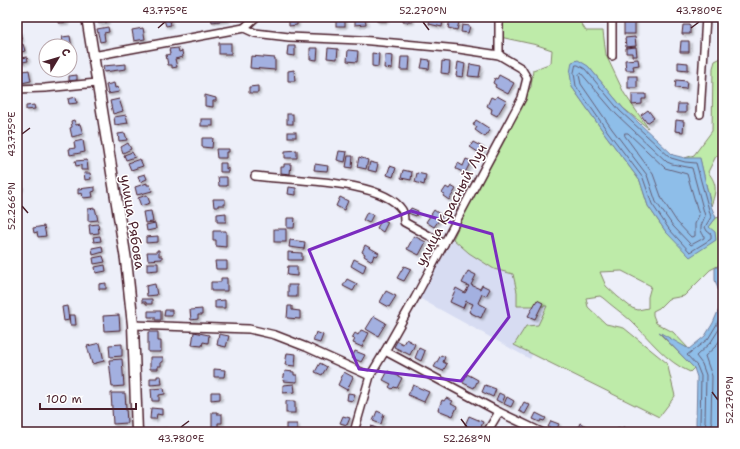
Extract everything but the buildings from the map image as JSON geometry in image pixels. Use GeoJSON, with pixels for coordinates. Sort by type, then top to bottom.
{"type":"FeatureCollection","features":[{"type":"Feature","properties":{"kind":"street","name":"улица Рябова"},"geometry":{"type":"LineString","coordinates":[[87,17],[126,260],[133,325],[137,432]]}},
{"type":"Feature","properties":{"kind":"street"},"geometry":{"type":"LineString","coordinates":[[93,56],[244,28],[256,17]]}},
{"type":"Feature","properties":{"kind":"street"},"geometry":{"type":"LineString","coordinates":[[244,28],[255,33],[360,40],[499,54],[499,17]]}},
{"type":"Feature","properties":{"kind":"street"},"geometry":{"type":"LineString","coordinates":[[612,17],[612,56]]}},
{"type":"Feature","properties":{"kind":"street"},"geometry":{"type":"LineString","coordinates":[[700,114],[706,17]]}},
{"type":"Feature","properties":{"kind":"street","name":"улица Красный Луч"},"geometry":{"type":"LineString","coordinates":[[354,432],[370,376],[444,244],[522,98],[527,78],[521,68],[499,54]]}},
{"type":"Feature","properties":{"kind":"street"},"geometry":{"type":"LineString","coordinates":[[17,89],[45,88],[97,82]]}},
{"type":"Feature","properties":{"kind":"street"},"geometry":{"type":"LineString","coordinates":[[255,176],[322,182],[360,188],[390,198],[402,211],[404,222],[444,244]]}},
{"type":"Feature","properties":{"kind":"street"},"geometry":{"type":"LineString","coordinates":[[133,325],[249,329],[275,335],[306,347],[370,376]]}},
{"type":"Feature","properties":{"kind":"street"},"geometry":{"type":"LineString","coordinates":[[385,351],[499,412],[541,432]]}},
{"type":"Feature","properties":{"kind":"street"},"geometry":{"type":"LineString","coordinates":[[487,432],[499,412]]}},
{"type":"Feature","properties":{"kind":"highlighted area"},"geometry":{"type":"Polygon","coordinates":[[[411,211],[492,234],[509,317],[461,381],[359,369],[309,250],[411,211]]]}},
{"type":"Feature","properties":{"kind":"shaded area"},"geometry":{"type":"Polygon","coordinates":[[[453,239],[558,302],[530,359],[419,298],[453,239]]]}},
{"type":"Feature","properties":{"kind":"green space"},"geometry":{"type":"Polygon","coordinates":[[[499,17],[577,17],[586,31],[603,31],[606,55],[624,93],[648,128],[623,108],[588,66],[572,87],[640,181],[648,206],[666,232],[709,227],[716,218],[723,216],[723,263],[710,270],[684,296],[668,299],[659,308],[653,311],[656,323],[673,332],[689,349],[660,334],[694,368],[690,372],[681,368],[665,356],[630,320],[603,298],[600,296],[586,298],[588,307],[606,324],[624,328],[667,363],[675,396],[659,417],[514,345],[526,326],[538,325],[547,306],[517,306],[517,292],[513,274],[494,269],[469,253],[453,239],[487,165],[522,98],[531,87],[533,70],[551,63],[552,50],[537,45],[500,37],[499,17]],[[622,271],[600,272],[606,286],[632,308],[638,310],[648,308],[648,297],[651,286],[622,271]]]}},
{"type":"Feature","properties":{"kind":"green space"},"geometry":{"type":"Polygon","coordinates":[[[723,57],[723,155],[716,156],[708,172],[715,185],[711,206],[700,159],[685,158],[694,155],[712,131],[713,68],[715,61],[723,57]]]}},
{"type":"Feature","properties":{"kind":"water"},"geometry":{"type":"Polygon","coordinates":[[[578,60],[588,66],[623,108],[673,155],[685,158],[700,158],[711,206],[716,218],[709,227],[715,232],[716,240],[690,257],[666,232],[648,206],[640,181],[572,87],[570,73],[572,62],[578,60]]]}},
{"type":"Feature","properties":{"kind":"water"},"geometry":{"type":"Polygon","coordinates":[[[723,264],[723,432],[699,432],[696,424],[697,377],[694,368],[659,332],[689,349],[705,336],[719,309],[720,295],[715,280],[715,268],[723,264]]]}}]}
